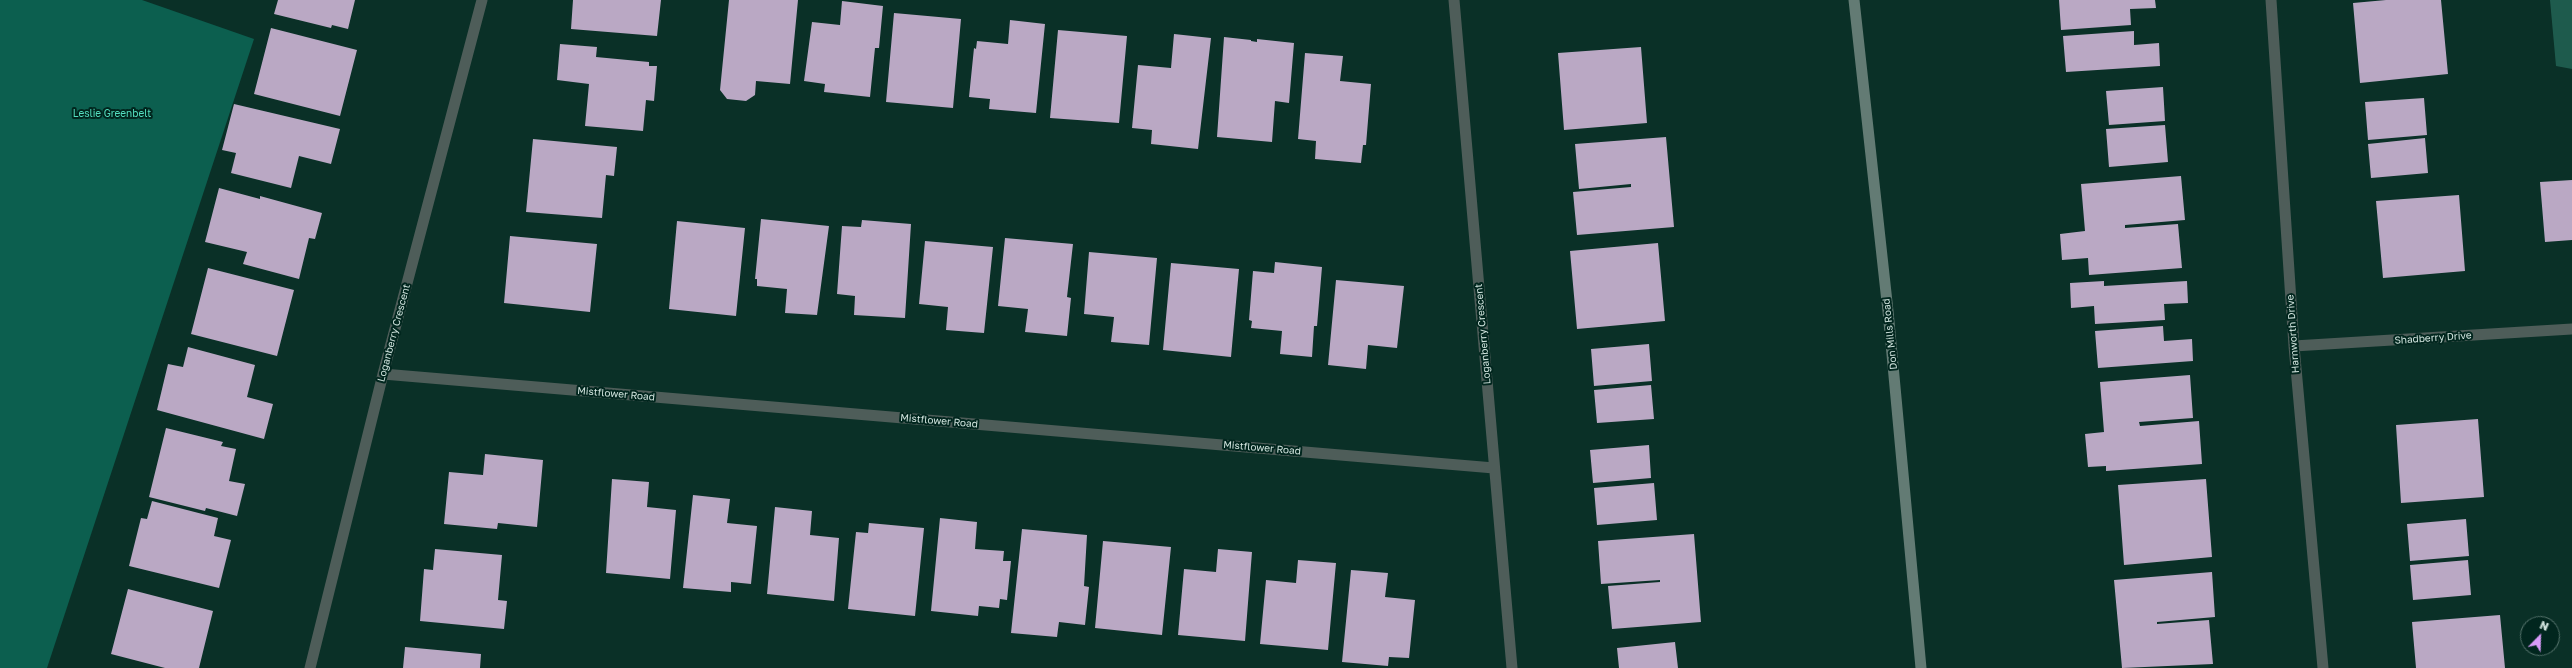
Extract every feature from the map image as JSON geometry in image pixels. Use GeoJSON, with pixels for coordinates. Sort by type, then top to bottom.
{"type":"FeatureCollection","features":[{"type":"Feature","properties":{"kind":"main road","name":"Don Mills Road"},"geometry":{"type":"LineString","coordinates":[[1854,0],[1888,311],[1921,668]]}},
{"type":"Feature","properties":{"kind":"street","name":"Loganberry Crescent"},"geometry":{"type":"LineString","coordinates":[[310,668],[383,374],[482,0]]}},
{"type":"Feature","properties":{"kind":"street","name":"Loganberry Crescent"},"geometry":{"type":"LineString","coordinates":[[1454,0],[1512,668]]}},
{"type":"Feature","properties":{"kind":"street","name":"Harnworth Drive"},"geometry":{"type":"LineString","coordinates":[[2271,0],[2294,346],[2323,668]]}},
{"type":"Feature","properties":{"kind":"street","name":"Shadberry Drive"},"geometry":{"type":"LineString","coordinates":[[2294,346],[2572,329]]}},
{"type":"Feature","properties":{"kind":"street","name":"Mistflower Road"},"geometry":{"type":"LineString","coordinates":[[383,374],[1494,468]]}},
{"type":"Feature","properties":{"kind":"green space","name":"Leslie Greenbelt"},"geometry":{"type":"Polygon","coordinates":[[[0,0],[142,0],[254,39],[47,668],[0,668],[0,0]]]}},
{"type":"Feature","properties":{"kind":"green space"},"geometry":{"type":"Polygon","coordinates":[[[2550,0],[2572,0],[2572,69],[2556,66],[2550,0]]]}},
{"type":"Feature","properties":{"kind":"building"},"geometry":{"type":"Polygon","coordinates":[[[278,0],[355,0],[348,29],[332,25],[331,28],[274,14],[278,0]]]}},
{"type":"Feature","properties":{"kind":"building"},"geometry":{"type":"Polygon","coordinates":[[[573,0],[661,0],[657,36],[571,29],[573,0]]]}},
{"type":"Feature","properties":{"kind":"building"},"geometry":{"type":"Polygon","coordinates":[[[729,0],[798,0],[790,84],[756,81],[755,95],[746,101],[727,99],[720,90],[729,0]]]}},
{"type":"Feature","properties":{"kind":"building"},"geometry":{"type":"Polygon","coordinates":[[[2059,0],[2155,0],[2156,8],[2130,9],[2131,25],[2061,30],[2059,0]]]}},
{"type":"Feature","properties":{"kind":"building"},"geometry":{"type":"Polygon","coordinates":[[[2386,0],[2441,0],[2448,74],[2360,83],[2353,3],[2386,0]]]}},
{"type":"Feature","properties":{"kind":"building"},"geometry":{"type":"Polygon","coordinates":[[[842,1],[883,6],[879,48],[875,48],[870,97],[824,92],[825,84],[804,81],[812,22],[840,25],[842,1]]]}},
{"type":"Feature","properties":{"kind":"building"},"geometry":{"type":"Polygon","coordinates":[[[894,13],[961,19],[953,108],[886,102],[894,13]]]}},
{"type":"Feature","properties":{"kind":"building"},"geometry":{"type":"Polygon","coordinates":[[[1010,20],[1045,24],[1036,113],[989,109],[990,99],[969,97],[974,48],[976,49],[977,41],[1008,44],[1010,20]]]}},
{"type":"Feature","properties":{"kind":"building"},"geometry":{"type":"Polygon","coordinates":[[[271,28],[357,50],[340,116],[254,94],[271,28]]]}},
{"type":"Feature","properties":{"kind":"building"},"geometry":{"type":"Polygon","coordinates":[[[1058,30],[1127,36],[1119,123],[1050,118],[1058,30]]]}},
{"type":"Feature","properties":{"kind":"building"},"geometry":{"type":"Polygon","coordinates":[[[2134,31],[2134,45],[2159,43],[2160,66],[2066,72],[2063,36],[2134,31]]]}},
{"type":"Feature","properties":{"kind":"building"},"geometry":{"type":"Polygon","coordinates":[[[1174,34],[1211,38],[1198,149],[1151,144],[1152,130],[1132,128],[1138,65],[1171,68],[1174,34]]]}},
{"type":"Feature","properties":{"kind":"building"},"geometry":{"type":"Polygon","coordinates":[[[1224,37],[1257,42],[1257,39],[1294,43],[1289,103],[1275,101],[1272,142],[1217,137],[1224,37]]]}},
{"type":"Feature","properties":{"kind":"building"},"geometry":{"type":"Polygon","coordinates":[[[560,44],[597,47],[596,57],[649,62],[649,66],[657,66],[654,101],[646,100],[643,131],[585,126],[589,84],[557,80],[560,44]]]}},
{"type":"Feature","properties":{"kind":"building"},"geometry":{"type":"Polygon","coordinates":[[[1641,47],[1647,123],[1564,130],[1558,53],[1641,47]]]}},
{"type":"Feature","properties":{"kind":"building"},"geometry":{"type":"Polygon","coordinates":[[[1305,53],[1343,56],[1340,81],[1371,84],[1366,145],[1363,145],[1361,163],[1315,159],[1316,141],[1298,139],[1305,53]]]}},
{"type":"Feature","properties":{"kind":"building"},"geometry":{"type":"Polygon","coordinates":[[[2163,87],[2165,121],[2109,125],[2106,91],[2163,87]]]}},
{"type":"Feature","properties":{"kind":"building"},"geometry":{"type":"Polygon","coordinates":[[[2424,98],[2427,135],[2368,140],[2365,102],[2424,98]]]}},
{"type":"Feature","properties":{"kind":"building"},"geometry":{"type":"Polygon","coordinates":[[[234,104],[340,129],[331,164],[299,156],[291,188],[231,173],[236,153],[222,150],[234,104]]]}},
{"type":"Feature","properties":{"kind":"building"},"geometry":{"type":"Polygon","coordinates":[[[2165,125],[2168,162],[2109,167],[2106,129],[2165,125]]]}},
{"type":"Feature","properties":{"kind":"building"},"geometry":{"type":"Polygon","coordinates":[[[1666,137],[1674,227],[1577,235],[1573,192],[1631,187],[1631,184],[1579,189],[1575,144],[1666,137]]]}},
{"type":"Feature","properties":{"kind":"building"},"geometry":{"type":"Polygon","coordinates":[[[2425,138],[2428,173],[2371,178],[2368,144],[2425,138]]]}},
{"type":"Feature","properties":{"kind":"building"},"geometry":{"type":"Polygon","coordinates":[[[533,139],[617,147],[614,176],[606,175],[602,218],[526,212],[533,139]]]}},
{"type":"Feature","properties":{"kind":"building"},"geometry":{"type":"Polygon","coordinates":[[[2181,176],[2185,220],[2125,225],[2125,228],[2178,224],[2182,268],[2089,275],[2088,258],[2062,260],[2060,234],[2085,231],[2081,184],[2181,176]]]}},
{"type":"Feature","properties":{"kind":"building"},"geometry":{"type":"Polygon","coordinates":[[[2572,180],[2572,240],[2545,242],[2540,182],[2572,180]]]}},
{"type":"Feature","properties":{"kind":"building"},"geometry":{"type":"Polygon","coordinates":[[[219,188],[260,199],[260,196],[322,213],[315,239],[309,238],[299,279],[243,264],[247,252],[205,242],[219,188]]]}},
{"type":"Feature","properties":{"kind":"building"},"geometry":{"type":"Polygon","coordinates":[[[2459,195],[2465,271],[2383,278],[2376,201],[2459,195]]]}},
{"type":"Feature","properties":{"kind":"building"},"geometry":{"type":"Polygon","coordinates":[[[761,219],[829,226],[817,315],[785,313],[787,289],[757,286],[757,279],[755,279],[761,219]]]}},
{"type":"Feature","properties":{"kind":"building"},"geometry":{"type":"Polygon","coordinates":[[[862,220],[911,224],[905,318],[854,315],[855,296],[837,294],[842,226],[861,227],[862,220]]]}},
{"type":"Feature","properties":{"kind":"building"},"geometry":{"type":"Polygon","coordinates":[[[677,221],[745,228],[736,316],[669,309],[677,221]]]}},
{"type":"Feature","properties":{"kind":"building"},"geometry":{"type":"Polygon","coordinates":[[[510,236],[597,244],[590,312],[504,303],[510,236]]]}},
{"type":"Feature","properties":{"kind":"building"},"geometry":{"type":"Polygon","coordinates":[[[1005,238],[1073,244],[1067,297],[1071,298],[1067,336],[1025,332],[1028,309],[998,306],[1005,238]]]}},
{"type":"Feature","properties":{"kind":"building"},"geometry":{"type":"Polygon","coordinates":[[[925,241],[993,247],[984,333],[946,330],[948,307],[919,304],[925,241]]]}},
{"type":"Feature","properties":{"kind":"building"},"geometry":{"type":"Polygon","coordinates":[[[1658,243],[1665,321],[1577,329],[1570,251],[1658,243]]]}},
{"type":"Feature","properties":{"kind":"building"},"geometry":{"type":"Polygon","coordinates":[[[1089,252],[1157,258],[1149,345],[1111,342],[1114,317],[1084,314],[1089,252]]]}},
{"type":"Feature","properties":{"kind":"building"},"geometry":{"type":"Polygon","coordinates":[[[1275,262],[1322,267],[1317,326],[1314,326],[1312,357],[1280,354],[1282,331],[1251,328],[1252,321],[1249,320],[1253,271],[1274,273],[1275,262]]]}},
{"type":"Feature","properties":{"kind":"building"},"geometry":{"type":"Polygon","coordinates":[[[1171,263],[1239,269],[1231,357],[1163,350],[1171,263]]]}},
{"type":"Feature","properties":{"kind":"building"},"geometry":{"type":"Polygon","coordinates":[[[208,268],[294,290],[277,356],[191,334],[208,268]]]}},
{"type":"Feature","properties":{"kind":"building"},"geometry":{"type":"Polygon","coordinates":[[[1336,280],[1404,286],[1397,348],[1368,345],[1366,369],[1328,365],[1336,280]]]}},
{"type":"Feature","properties":{"kind":"building"},"geometry":{"type":"Polygon","coordinates":[[[2104,281],[2104,286],[2187,281],[2188,303],[2164,304],[2165,320],[2095,324],[2094,306],[2071,308],[2070,283],[2104,281]]]}},
{"type":"Feature","properties":{"kind":"building"},"geometry":{"type":"Polygon","coordinates":[[[2163,326],[2164,341],[2192,339],[2193,361],[2098,368],[2095,331],[2163,326]]]}},
{"type":"Feature","properties":{"kind":"building"},"geometry":{"type":"Polygon","coordinates":[[[1649,344],[1652,381],[1594,386],[1591,349],[1649,344]]]}},
{"type":"Feature","properties":{"kind":"building"},"geometry":{"type":"Polygon","coordinates":[[[188,347],[255,365],[247,397],[273,404],[264,439],[157,410],[168,364],[183,367],[188,347]]]}},
{"type":"Feature","properties":{"kind":"building"},"geometry":{"type":"Polygon","coordinates":[[[2190,375],[2193,418],[2139,422],[2140,426],[2199,421],[2202,464],[2106,471],[2106,466],[2088,467],[2085,434],[2104,432],[2100,382],[2190,375]]]}},
{"type":"Feature","properties":{"kind":"building"},"geometry":{"type":"Polygon","coordinates":[[[1651,385],[1654,419],[1597,423],[1594,390],[1651,385]]]}},
{"type":"Feature","properties":{"kind":"building"},"geometry":{"type":"Polygon","coordinates":[[[2478,419],[2484,497],[2401,503],[2396,425],[2478,419]]]}},
{"type":"Feature","properties":{"kind":"building"},"geometry":{"type":"Polygon","coordinates":[[[166,428],[223,442],[221,446],[236,449],[229,481],[245,484],[237,516],[206,508],[205,511],[149,497],[166,428]]]}},
{"type":"Feature","properties":{"kind":"building"},"geometry":{"type":"Polygon","coordinates":[[[1649,445],[1651,478],[1593,483],[1590,450],[1649,445]]]}},
{"type":"Feature","properties":{"kind":"building"},"geometry":{"type":"Polygon","coordinates":[[[485,454],[543,460],[537,527],[498,523],[497,529],[444,524],[449,472],[483,475],[485,454]]]}},
{"type":"Feature","properties":{"kind":"building"},"geometry":{"type":"Polygon","coordinates":[[[612,479],[649,482],[647,507],[676,510],[670,579],[606,573],[612,479]]]}},
{"type":"Feature","properties":{"kind":"building"},"geometry":{"type":"Polygon","coordinates":[[[2206,479],[2212,557],[2124,565],[2118,485],[2206,479]]]}},
{"type":"Feature","properties":{"kind":"building"},"geometry":{"type":"Polygon","coordinates":[[[1654,483],[1657,520],[1597,525],[1594,488],[1654,483]]]}},
{"type":"Feature","properties":{"kind":"building"},"geometry":{"type":"Polygon","coordinates":[[[693,495],[730,499],[727,523],[757,526],[751,584],[731,582],[731,592],[683,588],[693,495]]]}},
{"type":"Feature","properties":{"kind":"building"},"geometry":{"type":"Polygon","coordinates":[[[152,501],[218,518],[214,536],[231,540],[219,588],[129,566],[141,518],[147,519],[152,501]]]}},
{"type":"Feature","properties":{"kind":"building"},"geometry":{"type":"Polygon","coordinates":[[[775,507],[812,511],[810,535],[839,538],[834,601],[767,594],[775,507]]]}},
{"type":"Feature","properties":{"kind":"building"},"geometry":{"type":"Polygon","coordinates":[[[940,518],[977,522],[975,549],[1004,551],[1003,561],[1011,561],[1007,600],[1000,599],[999,608],[979,606],[978,616],[931,611],[940,518]]]}},
{"type":"Feature","properties":{"kind":"building"},"geometry":{"type":"Polygon","coordinates":[[[2466,519],[2469,556],[2410,561],[2407,524],[2466,519]]]}},
{"type":"Feature","properties":{"kind":"building"},"geometry":{"type":"Polygon","coordinates":[[[869,523],[924,528],[915,616],[848,609],[856,532],[868,533],[869,523]]]}},
{"type":"Feature","properties":{"kind":"building"},"geometry":{"type":"Polygon","coordinates":[[[1022,529],[1087,535],[1084,586],[1089,587],[1085,625],[1059,622],[1057,637],[1011,633],[1022,529]]]}},
{"type":"Feature","properties":{"kind":"building"},"geometry":{"type":"Polygon","coordinates":[[[1694,534],[1701,622],[1612,629],[1608,586],[1660,582],[1660,580],[1601,584],[1598,541],[1694,534]]]}},
{"type":"Feature","properties":{"kind":"building"},"geometry":{"type":"Polygon","coordinates":[[[1103,541],[1171,547],[1162,635],[1095,628],[1103,541]]]}},
{"type":"Feature","properties":{"kind":"building"},"geometry":{"type":"Polygon","coordinates":[[[435,549],[502,555],[498,600],[507,601],[504,629],[420,621],[424,569],[433,570],[435,549]]]}},
{"type":"Feature","properties":{"kind":"building"},"geometry":{"type":"Polygon","coordinates":[[[1218,549],[1252,552],[1245,641],[1178,635],[1184,569],[1216,572],[1218,549]]]}},
{"type":"Feature","properties":{"kind":"building"},"geometry":{"type":"Polygon","coordinates":[[[1298,560],[1336,563],[1328,650],[1260,644],[1266,580],[1296,583],[1298,560]]]}},
{"type":"Feature","properties":{"kind":"building"},"geometry":{"type":"Polygon","coordinates":[[[2468,560],[2471,595],[2413,600],[2410,565],[2468,560]]]}},
{"type":"Feature","properties":{"kind":"building"},"geometry":{"type":"Polygon","coordinates":[[[1351,570],[1388,573],[1385,597],[1415,600],[1409,658],[1389,657],[1388,666],[1342,662],[1351,570]]]}},
{"type":"Feature","properties":{"kind":"building"},"geometry":{"type":"Polygon","coordinates":[[[2212,572],[2215,617],[2157,622],[2157,624],[2209,620],[2213,664],[2122,668],[2114,580],[2212,572]]]}},
{"type":"Feature","properties":{"kind":"building"},"geometry":{"type":"Polygon","coordinates":[[[128,589],[213,611],[199,668],[165,668],[111,654],[128,589]]]}},
{"type":"Feature","properties":{"kind":"building"},"geometry":{"type":"Polygon","coordinates":[[[2500,615],[2505,668],[2416,668],[2412,622],[2500,615]]]}},
{"type":"Feature","properties":{"kind":"building"},"geometry":{"type":"Polygon","coordinates":[[[1675,642],[1678,668],[1619,668],[1617,648],[1675,642]]]}},
{"type":"Feature","properties":{"kind":"building"},"geometry":{"type":"Polygon","coordinates":[[[405,647],[481,654],[480,668],[403,668],[405,647]]]}}]}
